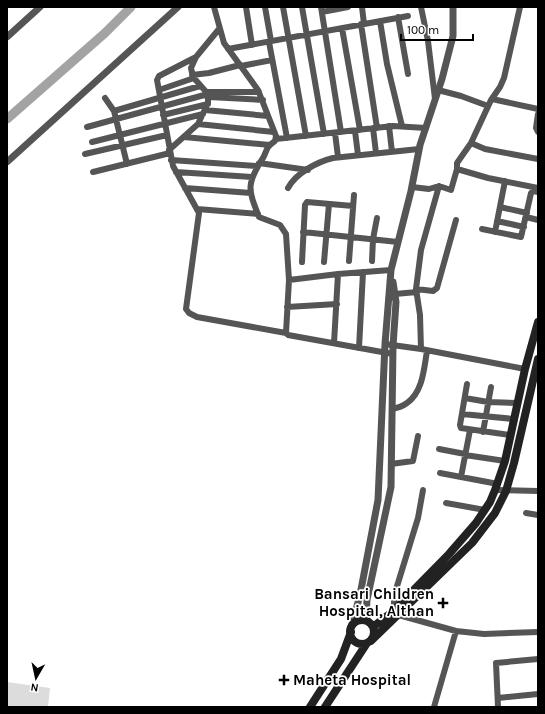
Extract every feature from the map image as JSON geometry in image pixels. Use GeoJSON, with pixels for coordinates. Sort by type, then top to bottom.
{"type":"FeatureCollection","features":[{"type":"Feature","properties":{"kind":"main road"},"geometry":{"type":"LineString","coordinates":[[351,630],[353,639],[356,642],[369,642],[464,538],[484,510],[496,487],[505,461],[525,369],[538,322]]}},
{"type":"Feature","properties":{"kind":"main road"},"geometry":{"type":"LineString","coordinates":[[370,624],[394,613],[472,544],[495,513],[506,491],[514,463],[538,359]]}},
{"type":"Feature","properties":{"kind":"main road"},"geometry":{"type":"LineString","coordinates":[[310,707],[341,659],[351,630],[356,622],[360,620],[370,624],[374,634],[325,707]]}},
{"type":"Feature","properties":{"kind":"street"},"geometry":{"type":"LineString","coordinates":[[7,37],[40,7]]}},
{"type":"Feature","properties":{"kind":"street"},"geometry":{"type":"LineString","coordinates":[[7,162],[178,7]]}},
{"type":"Feature","properties":{"kind":"street"},"geometry":{"type":"LineString","coordinates":[[214,7],[222,39],[259,92],[276,139]]}},
{"type":"Feature","properties":{"kind":"street"},"geometry":{"type":"LineString","coordinates":[[246,7],[252,45]]}},
{"type":"Feature","properties":{"kind":"street"},"geometry":{"type":"LineString","coordinates":[[265,7],[272,60],[286,138]]}},
{"type":"Feature","properties":{"kind":"street"},"geometry":{"type":"LineString","coordinates":[[283,7],[306,136]]}},
{"type":"Feature","properties":{"kind":"street"},"geometry":{"type":"LineString","coordinates":[[302,7],[324,134]]}},
{"type":"Feature","properties":{"kind":"street"},"geometry":{"type":"LineString","coordinates":[[338,157],[338,132],[321,9],[348,7]]}},
{"type":"Feature","properties":{"kind":"street"},"geometry":{"type":"LineString","coordinates":[[362,7],[375,128],[376,153]]}},
{"type":"Feature","properties":{"kind":"street"},"geometry":{"type":"LineString","coordinates":[[421,7],[428,41],[435,100]]}},
{"type":"Feature","properties":{"kind":"street"},"geometry":{"type":"LineString","coordinates":[[412,187],[429,189],[439,186],[450,190],[457,169],[457,163],[471,143],[488,106],[504,78],[520,7]]}},
{"type":"Feature","properties":{"kind":"street"},"geometry":{"type":"LineString","coordinates":[[351,630],[360,595],[378,500],[384,344],[391,270],[412,187],[419,149],[435,100],[453,36],[453,8]]}},
{"type":"Feature","properties":{"kind":"street"},"geometry":{"type":"LineString","coordinates":[[228,49],[408,16]]}},
{"type":"Feature","properties":{"kind":"street"},"geometry":{"type":"LineString","coordinates":[[398,17],[408,74]]}},
{"type":"Feature","properties":{"kind":"street"},"geometry":{"type":"LineString","coordinates":[[380,21],[387,64],[402,126]]}},
{"type":"Feature","properties":{"kind":"street"},"geometry":{"type":"LineString","coordinates":[[342,28],[357,130],[358,155]]}},
{"type":"Feature","properties":{"kind":"street"},"geometry":{"type":"LineString","coordinates":[[219,29],[196,57],[191,68],[193,76],[207,94],[263,100]]}},
{"type":"Feature","properties":{"kind":"street"},"geometry":{"type":"LineString","coordinates":[[196,57],[158,77],[157,80],[171,160],[199,213],[186,309],[189,313],[197,317],[393,354]]}},
{"type":"Feature","properties":{"kind":"street"},"geometry":{"type":"LineString","coordinates":[[158,90],[193,76],[240,65],[272,60]]}},
{"type":"Feature","properties":{"kind":"street"},"geometry":{"type":"LineString","coordinates":[[114,111],[200,86]]}},
{"type":"Feature","properties":{"kind":"street"},"geometry":{"type":"LineString","coordinates":[[438,90],[461,96],[488,106]]}},
{"type":"Feature","properties":{"kind":"street"},"geometry":{"type":"LineString","coordinates":[[87,127],[207,94],[259,92]]}},
{"type":"Feature","properties":{"kind":"street"},"geometry":{"type":"LineString","coordinates":[[93,172],[170,152],[198,124],[205,110],[207,94]]}},
{"type":"Feature","properties":{"kind":"street"},"geometry":{"type":"LineString","coordinates":[[105,98],[114,111],[127,164]]}},
{"type":"Feature","properties":{"kind":"street"},"geometry":{"type":"LineString","coordinates":[[492,99],[538,109]]}},
{"type":"Feature","properties":{"kind":"street"},"geometry":{"type":"LineString","coordinates":[[92,142],[165,125],[205,110]]}},
{"type":"Feature","properties":{"kind":"street"},"geometry":{"type":"LineString","coordinates":[[163,115],[205,110],[268,116]]}},
{"type":"Feature","properties":{"kind":"street"},"geometry":{"type":"LineString","coordinates":[[538,114],[536,128],[538,132]]}},
{"type":"Feature","properties":{"kind":"street"},"geometry":{"type":"LineString","coordinates":[[198,124],[274,132]]}},
{"type":"Feature","properties":{"kind":"street"},"geometry":{"type":"LineString","coordinates":[[286,334],[289,280],[286,234],[280,225],[259,217],[252,200],[251,192],[252,177],[264,157],[268,146],[276,139],[389,126],[426,128]]}},
{"type":"Feature","properties":{"kind":"street"},"geometry":{"type":"LineString","coordinates":[[389,126],[392,152]]}},
{"type":"Feature","properties":{"kind":"street"},"geometry":{"type":"LineString","coordinates":[[85,154],[166,135]]}},
{"type":"Feature","properties":{"kind":"street"},"geometry":{"type":"LineString","coordinates":[[184,137],[270,145]]}},
{"type":"Feature","properties":{"kind":"street"},"geometry":{"type":"LineString","coordinates":[[471,143],[485,149],[538,159]]}},
{"type":"Feature","properties":{"kind":"street"},"geometry":{"type":"LineString","coordinates":[[288,188],[292,182],[325,160],[338,157],[419,149]]}},
{"type":"Feature","properties":{"kind":"street"},"geometry":{"type":"LineString","coordinates":[[171,160],[258,165],[308,170]]}},
{"type":"Feature","properties":{"kind":"street"},"geometry":{"type":"LineString","coordinates":[[457,169],[483,177],[538,188]]}},
{"type":"Feature","properties":{"kind":"street"},"geometry":{"type":"LineString","coordinates":[[176,172],[252,177]]}},
{"type":"Feature","properties":{"kind":"street"},"geometry":{"type":"LineString","coordinates":[[495,232],[505,181]]}},
{"type":"Feature","properties":{"kind":"street"},"geometry":{"type":"LineString","coordinates":[[392,409],[408,403],[418,389],[421,381],[424,350],[416,291],[421,250],[439,186]]}},
{"type":"Feature","properties":{"kind":"street"},"geometry":{"type":"LineString","coordinates":[[185,188],[251,192]]}},
{"type":"Feature","properties":{"kind":"street"},"geometry":{"type":"LineString","coordinates":[[482,229],[519,238],[522,236],[532,192],[538,192]]}},
{"type":"Feature","properties":{"kind":"street"},"geometry":{"type":"LineString","coordinates":[[348,261],[354,194]]}},
{"type":"Feature","properties":{"kind":"street"},"geometry":{"type":"LineString","coordinates":[[302,262],[305,205],[307,202],[353,206]]}},
{"type":"Feature","properties":{"kind":"street"},"geometry":{"type":"LineString","coordinates":[[324,262],[329,204]]}},
{"type":"Feature","properties":{"kind":"street"},"geometry":{"type":"LineString","coordinates":[[500,207],[538,220]]}},
{"type":"Feature","properties":{"kind":"street"},"geometry":{"type":"LineString","coordinates":[[197,209],[258,214]]}},
{"type":"Feature","properties":{"kind":"street"},"geometry":{"type":"LineString","coordinates":[[372,261],[377,218]]}},
{"type":"Feature","properties":{"kind":"street"},"geometry":{"type":"LineString","coordinates":[[395,294],[416,291],[433,291],[436,288],[456,220]]}},
{"type":"Feature","properties":{"kind":"street"},"geometry":{"type":"LineString","coordinates":[[497,221],[524,227]]}},
{"type":"Feature","properties":{"kind":"street"},"geometry":{"type":"LineString","coordinates":[[303,232],[398,242]]}},
{"type":"Feature","properties":{"kind":"street"},"geometry":{"type":"LineString","coordinates":[[289,280],[391,270]]}},
{"type":"Feature","properties":{"kind":"street"},"geometry":{"type":"LineString","coordinates":[[370,624],[366,609],[367,600],[391,487],[393,346],[396,302],[391,270]]}},
{"type":"Feature","properties":{"kind":"street"},"geometry":{"type":"LineString","coordinates":[[359,348],[363,272]]}},
{"type":"Feature","properties":{"kind":"street"},"geometry":{"type":"LineString","coordinates":[[334,343],[338,274]]}},
{"type":"Feature","properties":{"kind":"street"},"geometry":{"type":"LineString","coordinates":[[287,307],[337,304]]}},
{"type":"Feature","properties":{"kind":"street"},"geometry":{"type":"LineString","coordinates":[[384,344],[525,369]]}},
{"type":"Feature","properties":{"kind":"street"},"geometry":{"type":"LineString","coordinates":[[467,384],[460,426],[463,429],[510,435]]}},
{"type":"Feature","properties":{"kind":"street"},"geometry":{"type":"LineString","coordinates":[[483,432],[491,387]]}},
{"type":"Feature","properties":{"kind":"street"},"geometry":{"type":"LineString","coordinates":[[465,398],[488,402],[517,403]]}},
{"type":"Feature","properties":{"kind":"street"},"geometry":{"type":"LineString","coordinates":[[462,414],[514,419]]}},
{"type":"Feature","properties":{"kind":"street"},"geometry":{"type":"LineString","coordinates":[[461,478],[470,430]]}},
{"type":"Feature","properties":{"kind":"street"},"geometry":{"type":"LineString","coordinates":[[391,464],[413,461],[418,436]]}},
{"type":"Feature","properties":{"kind":"street"},"geometry":{"type":"LineString","coordinates":[[439,449],[465,455],[505,461]]}},
{"type":"Feature","properties":{"kind":"street"},"geometry":{"type":"LineString","coordinates":[[440,473],[496,487],[506,491],[538,491]]}},
{"type":"Feature","properties":{"kind":"street"},"geometry":{"type":"LineString","coordinates":[[423,490],[418,518],[394,596],[394,613],[456,631],[484,634],[538,632]]}},
{"type":"Feature","properties":{"kind":"street"},"geometry":{"type":"LineString","coordinates":[[446,503],[484,510]]}},
{"type":"Feature","properties":{"kind":"street"},"geometry":{"type":"LineString","coordinates":[[526,513],[538,515]]}},
{"type":"Feature","properties":{"kind":"street"},"geometry":{"type":"LineString","coordinates":[[434,707],[456,631]]}},
{"type":"Feature","properties":{"kind":"street"},"geometry":{"type":"LineString","coordinates":[[498,707],[496,663],[538,660]]}},
{"type":"Feature","properties":{"kind":"street"},"geometry":{"type":"LineString","coordinates":[[498,698],[538,694]]}},
{"type":"Feature","properties":{"kind":"shaded area"},"geometry":{"type":"Polygon","coordinates":[[[7,682],[50,688],[48,707],[7,707],[7,682]]]}},
{"type":"Feature","properties":{"kind":"waterway"},"geometry":{"type":"LineString","coordinates":[[7,119],[105,33],[131,7]]}},
{"type":"Feature","properties":{"kind":"place","name":"Bansari Children Hospital, Althan"},"geometry":{"type":"Point","coordinates":[443,603]}},
{"type":"Feature","properties":{"kind":"place","name":"Maheta Hospital"},"geometry":{"type":"Point","coordinates":[284,680]}}]}
